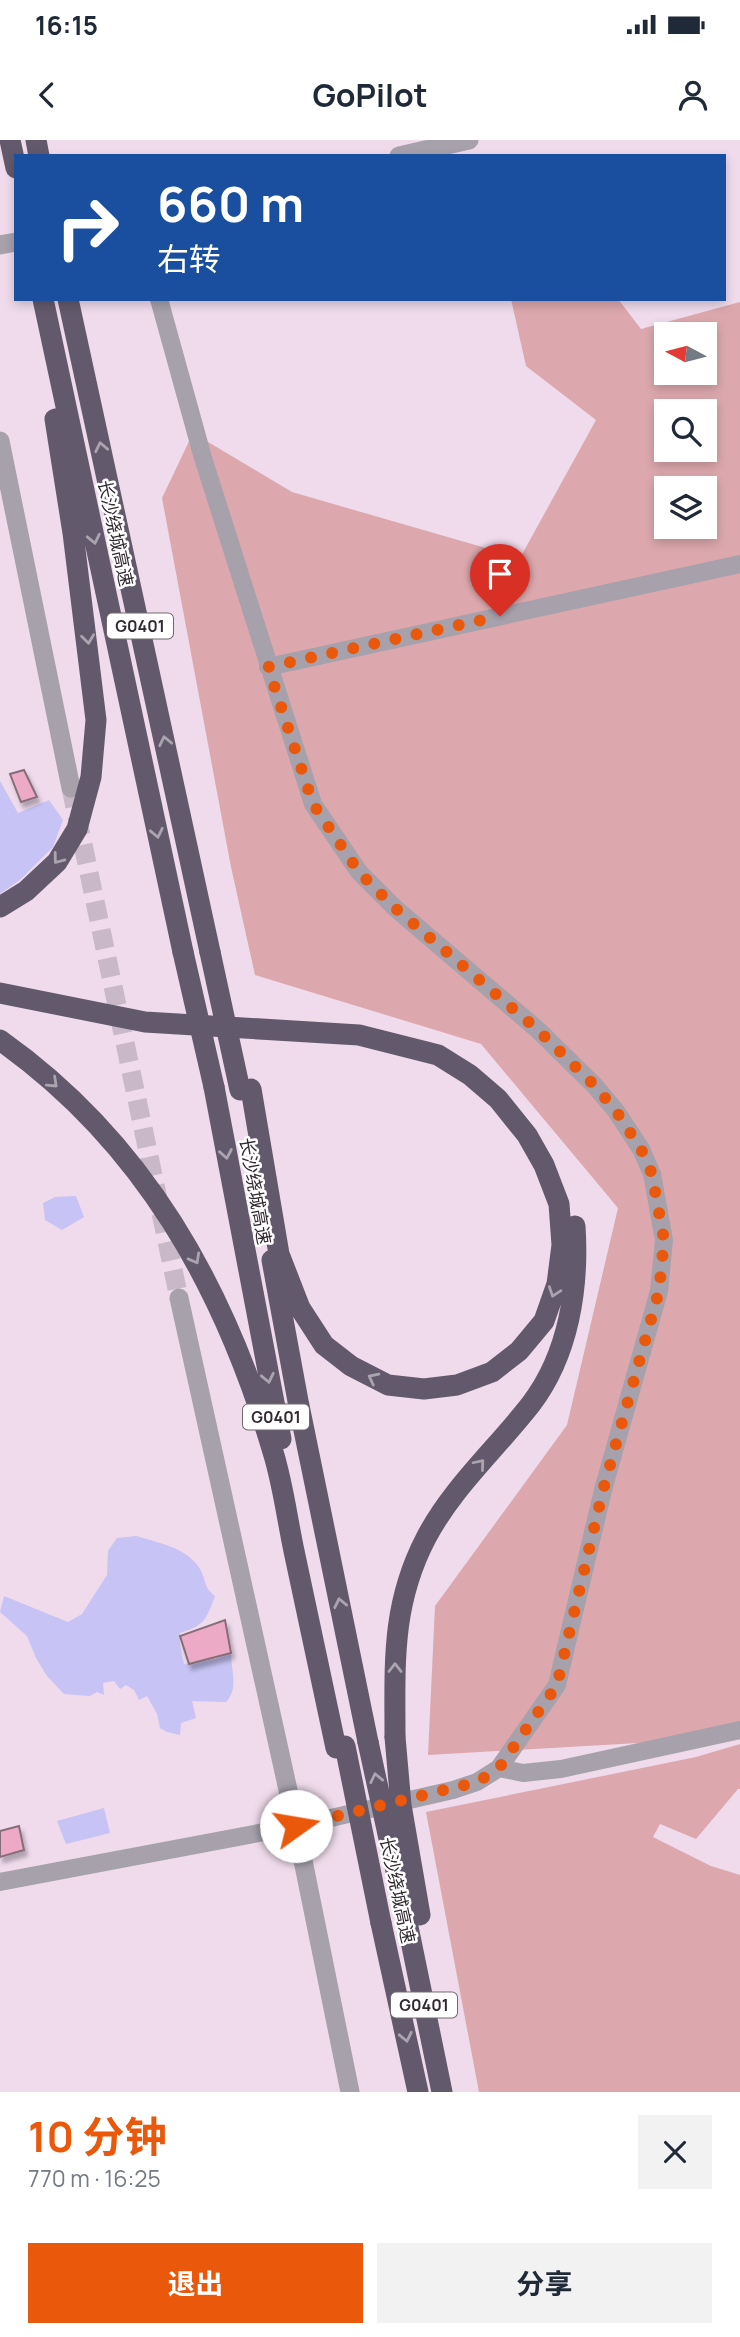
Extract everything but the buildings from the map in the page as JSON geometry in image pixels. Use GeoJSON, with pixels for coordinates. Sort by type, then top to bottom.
{"type":"FeatureCollection","features":[{"type":"Feature","properties":{"kind":"highway"},"geometry":{"type":"LineString","coordinates":[[10,140],[14,159]]}},
{"type":"Feature","properties":{"kind":"highway","name":"长沙绕城高速"},"geometry":{"type":"LineString","coordinates":[[68,301],[172,773],[246,1089],[298,1401],[368,1742],[413,1916]]}},
{"type":"Feature","properties":{"kind":"highway"},"geometry":{"type":"LineString","coordinates":[[0,907],[26,891],[57,862],[78,829],[91,777],[96,720],[74,533],[40,302]]}},
{"type":"Feature","properties":{"kind":"highway","name":"长沙绕城高速"},"geometry":{"type":"LineString","coordinates":[[40,302],[214,1087],[341,1747],[418,2092]]}},
{"type":"Feature","properties":{"kind":"highway"},"geometry":{"type":"LineString","coordinates":[[0,980],[86,999],[168,1011],[357,1023],[403,1032],[443,1045],[475,1063],[513,1095],[545,1139],[565,1182],[575,1227],[576,1278],[570,1318],[557,1359],[533,1402],[450,1500],[425,1538],[405,1590],[396,1640],[395,1737],[401,1805],[413,1916],[444,2092]]}},
{"type":"Feature","properties":{"kind":"highway"},"geometry":{"type":"LineString","coordinates":[[0,993],[145,1022],[359,1035],[438,1055],[470,1076],[498,1099],[527,1135],[544,1165],[559,1205],[562,1245],[558,1284],[544,1321],[519,1351],[492,1372],[457,1385],[424,1389],[388,1385],[351,1366],[324,1345],[300,1308],[279,1254],[246,1089]]}},
{"type":"Feature","properties":{"kind":"highway"},"geometry":{"type":"LineString","coordinates":[[0,1041],[31,1062],[89,1116],[136,1170],[180,1233],[213,1292],[244,1364],[274,1454],[341,1747]]}},
{"type":"Feature","properties":{"kind":"street"},"geometry":{"type":"LineString","coordinates":[[408,154],[469,140]]}},
{"type":"Feature","properties":{"kind":"street"},"geometry":{"type":"LineString","coordinates":[[0,1882],[296,1826],[453,1790],[477,1782],[499,1768],[557,1685],[603,1490],[659,1291],[664,1240],[652,1174],[641,1149],[616,1111],[595,1086],[538,1030],[395,908],[359,872],[313,804],[203,458],[160,301]]}},
{"type":"Feature","properties":{"kind":"street"},"geometry":{"type":"LineString","coordinates":[[0,441],[71,788]]}},
{"type":"Feature","properties":{"kind":"street"},"geometry":{"type":"LineString","coordinates":[[268,667],[740,564]]}},
{"type":"Feature","properties":{"kind":"street"},"geometry":{"type":"LineString","coordinates":[[179,1298],[296,1826],[350,2092]]}},
{"type":"Feature","properties":{"kind":"street"},"geometry":{"type":"LineString","coordinates":[[499,1768],[523,1773],[561,1769],[740,1730]]}},
{"type":"Feature","properties":{"kind":"shaded area"},"geometry":{"type":"Polygon","coordinates":[[[511,301],[620,301],[641,329],[654,325],[654,385],[718,385],[718,322],[667,322],[740,302],[740,1724],[690,1740],[428,1755],[435,1606],[567,1425],[618,1208],[481,1044],[255,975],[231,867],[162,498],[193,433],[292,492],[520,558],[596,420],[526,366],[511,301]]]}},
{"type":"Feature","properties":{"kind":"shaded area"},"geometry":{"type":"Polygon","coordinates":[[[0,781],[18,813],[49,800],[63,820],[53,847],[21,879],[0,894],[0,781]]]}},
{"type":"Feature","properties":{"kind":"shaded area"},"geometry":{"type":"Polygon","coordinates":[[[76,1196],[84,1217],[62,1230],[45,1220],[43,1203],[55,1197],[76,1196]]]}},
{"type":"Feature","properties":{"kind":"shaded area"},"geometry":{"type":"Polygon","coordinates":[[[136,1536],[174,1548],[190,1558],[202,1573],[207,1588],[215,1596],[204,1620],[180,1633],[184,1664],[216,1659],[231,1653],[233,1685],[230,1697],[226,1702],[192,1701],[196,1718],[181,1723],[180,1735],[160,1728],[157,1714],[147,1696],[139,1700],[134,1690],[126,1685],[120,1689],[114,1681],[103,1683],[104,1695],[97,1692],[90,1696],[64,1694],[47,1676],[27,1636],[0,1612],[4,1596],[68,1622],[82,1614],[107,1575],[108,1551],[117,1538],[136,1536]]]}},
{"type":"Feature","properties":{"kind":"shaded area"},"geometry":{"type":"Polygon","coordinates":[[[740,1744],[740,1789],[696,1839],[660,1824],[653,1837],[711,1866],[740,1875],[740,2092],[479,2092],[426,1812],[696,1757],[740,1744]]]}},
{"type":"Feature","properties":{"kind":"shaded area"},"geometry":{"type":"Polygon","coordinates":[[[104,1808],[110,1833],[66,1844],[57,1821],[104,1808]]]}},
{"type":"Feature","properties":{"kind":"tunnel"},"geometry":{"type":"LineString","coordinates":[[71,788],[179,1298]]}},
{"type":"Feature","properties":{"kind":"route"},"geometry":{"type":"LineString","coordinates":[[296,1826],[453,1790],[477,1782],[499,1768],[557,1685],[603,1490],[659,1291],[664,1240],[652,1174],[641,1149],[616,1111],[576,1067],[538,1030],[395,908],[359,872],[313,804],[268,667],[500,616]]}}]}
